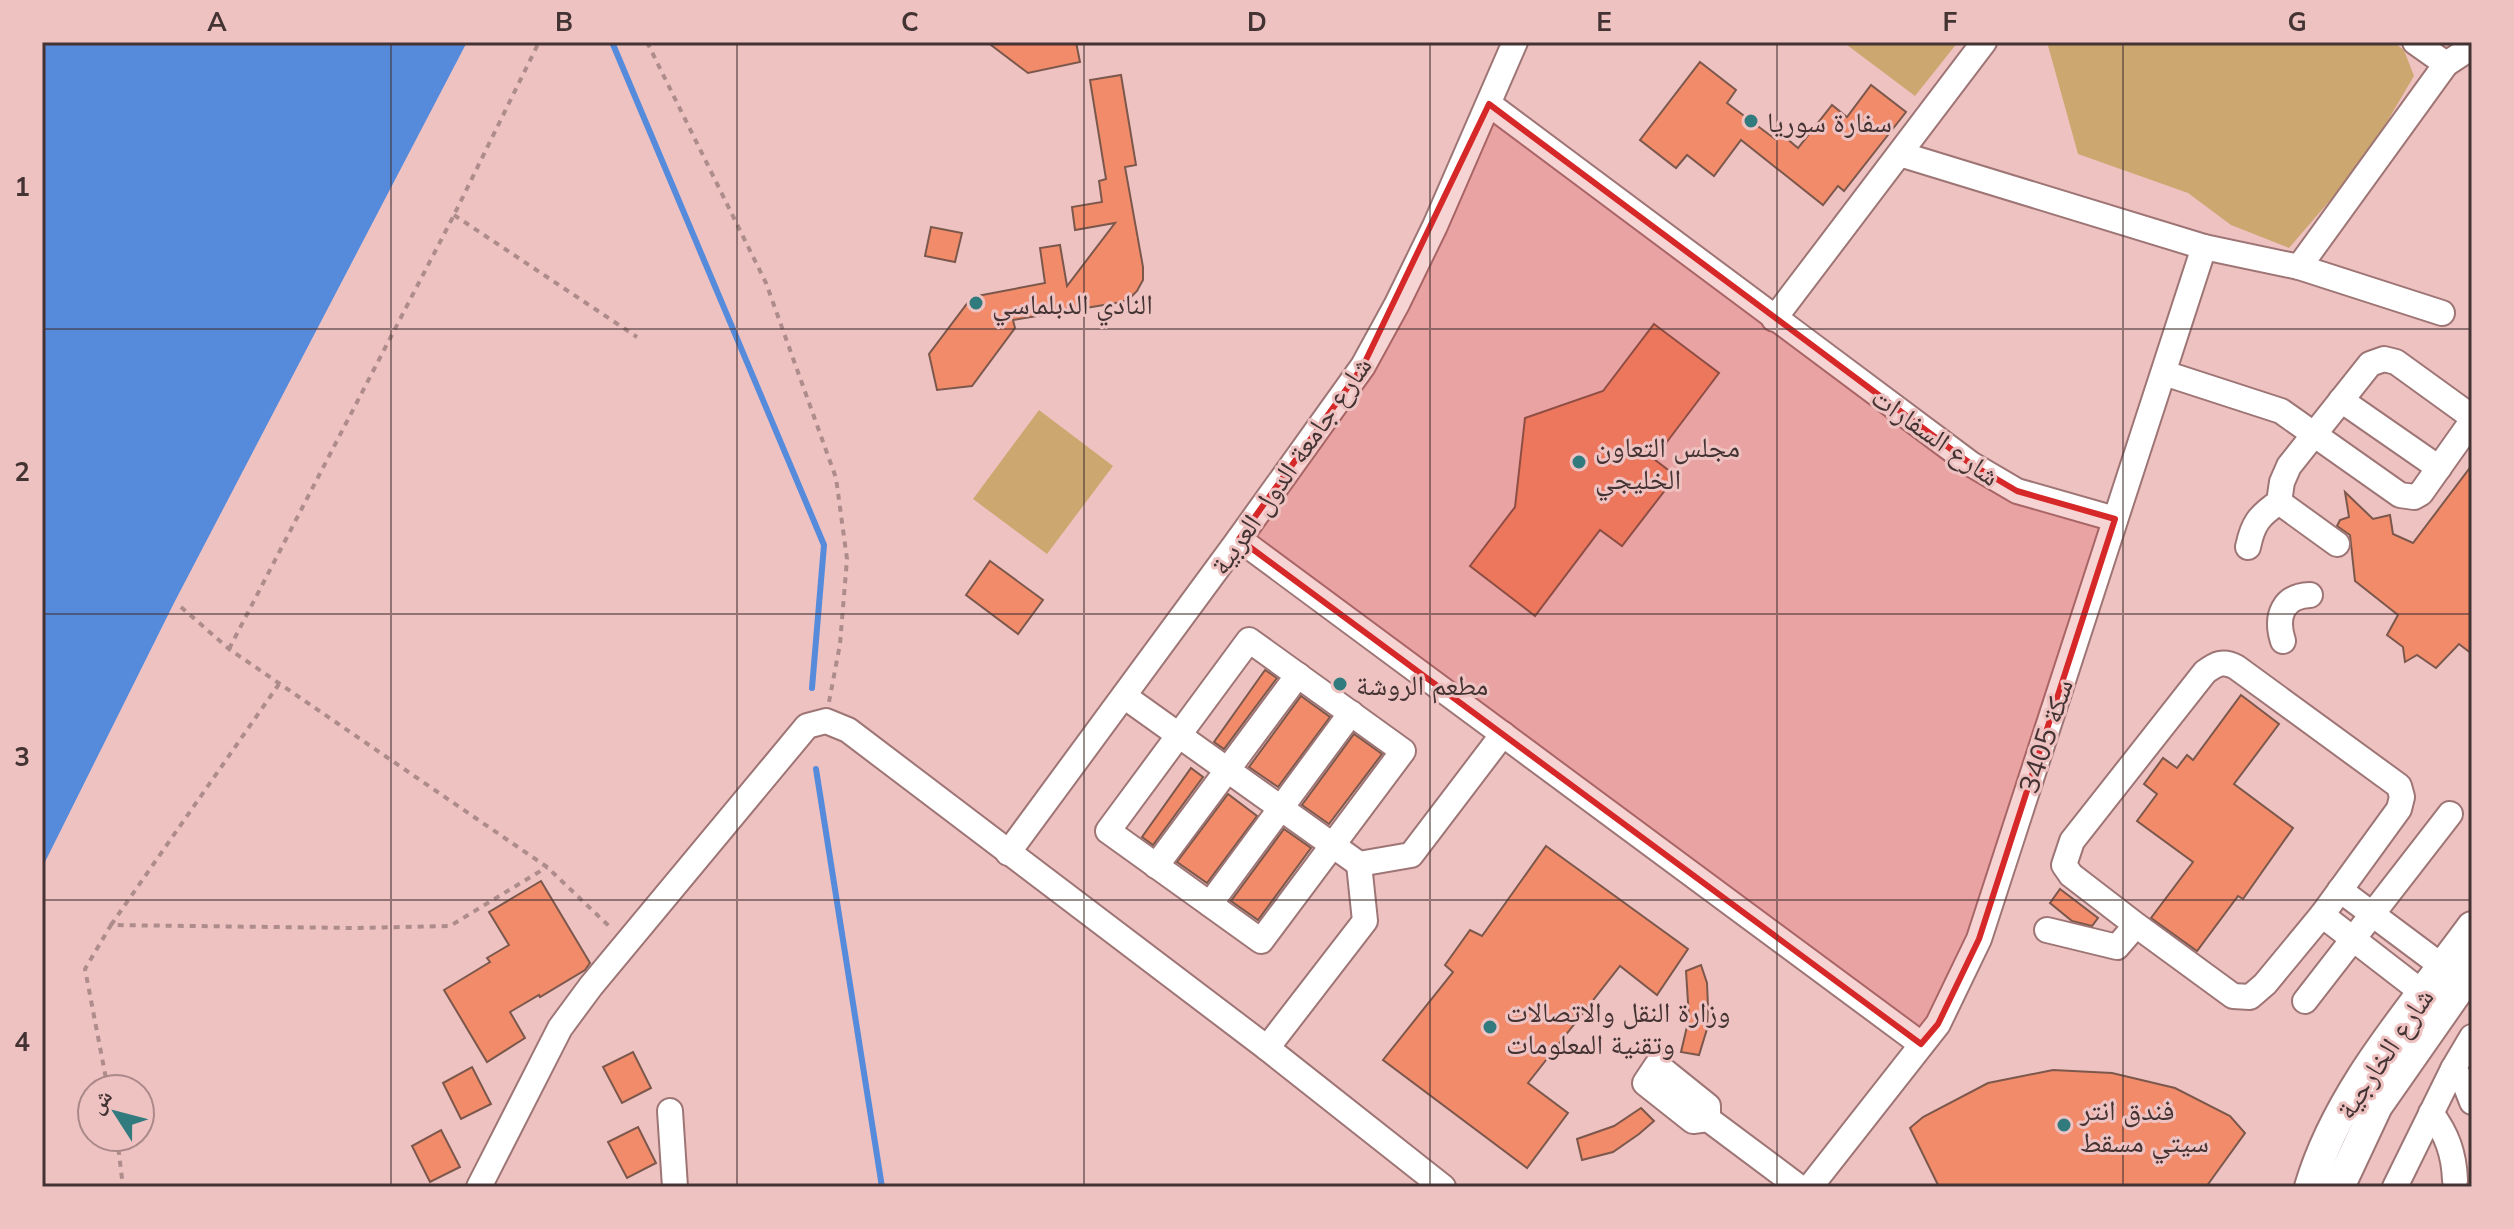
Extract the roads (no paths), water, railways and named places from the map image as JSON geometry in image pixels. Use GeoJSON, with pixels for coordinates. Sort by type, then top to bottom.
{"type":"FeatureCollection","features":[{"type":"Feature","properties":{"kind":"main road","name":"شارع الخارجية"},"geometry":{"type":"LineString","coordinates":[[2339,1187],[2377,1106],[2457,968],[2472,927]]}},
{"type":"Feature","properties":{"kind":"main road","name":"شارع الخارجية"},"geometry":{"type":"LineString","coordinates":[[2310,1187],[2331,1132],[2354,1091],[2423,993],[2457,968]]}},
{"type":"Feature","properties":{"kind":"street","name":"شارع جامعة الدول العربية"},"geometry":{"type":"LineString","coordinates":[[1008,853],[1363,366],[1404,291],[1515,42]]}},
{"type":"Feature","properties":{"kind":"street"},"geometry":{"type":"LineString","coordinates":[[1774,319],[1984,42]]}},
{"type":"Feature","properties":{"kind":"street"},"geometry":{"type":"LineString","coordinates":[[2415,42],[2446,64]]}},
{"type":"Feature","properties":{"kind":"street"},"geometry":{"type":"LineString","coordinates":[[2299,267],[2446,64],[2472,47]]}},
{"type":"Feature","properties":{"kind":"street","name":"شارع السفارات"},"geometry":{"type":"LineString","coordinates":[[1489,104],[1971,464],[2017,491],[2115,519]]}},
{"type":"Feature","properties":{"kind":"street"},"geometry":{"type":"LineString","coordinates":[[1900,154],[2204,247],[2299,267],[2442,313]]}},
{"type":"Feature","properties":{"kind":"street","name":"سكة 3405"},"geometry":{"type":"LineString","coordinates":[[1810,1187],[1938,1024],[1979,939],[2204,247]]}},
{"type":"Feature","properties":{"kind":"street"},"geometry":{"type":"LineString","coordinates":[[2164,373],[2281,411],[2313,433],[2400,495],[2414,497],[2421,493],[2472,419],[2407,369],[2384,359],[2370,364],[2313,433],[2289,466],[2282,482],[2279,502],[2252,527],[2248,547]]}},
{"type":"Feature","properties":{"kind":"street"},"geometry":{"type":"LineString","coordinates":[[2341,400],[2439,468]]}},
{"type":"Feature","properties":{"kind":"street"},"geometry":{"type":"LineString","coordinates":[[2279,502],[2337,544]]}},
{"type":"Feature","properties":{"kind":"street"},"geometry":{"type":"LineString","coordinates":[[1239,539],[1921,1044]]}},
{"type":"Feature","properties":{"kind":"street"},"geometry":{"type":"LineString","coordinates":[[2283,641],[2279,630],[2282,608],[2289,600],[2310,595]]}},
{"type":"Feature","properties":{"kind":"street"},"geometry":{"type":"LineString","coordinates":[[1249,640],[1298,675],[1403,751],[1261,941],[1108,831],[1249,640]]}},
{"type":"Feature","properties":{"kind":"street"},"geometry":{"type":"LineString","coordinates":[[2228,663],[2399,786],[2402,797],[2399,809],[2340,890],[2265,984],[2250,997],[2233,996],[2071,875],[2064,865],[2072,841],[2205,672],[2215,664],[2228,663]]}},
{"type":"Feature","properties":{"kind":"street"},"geometry":{"type":"LineString","coordinates":[[1156,866],[1298,675]]}},
{"type":"Feature","properties":{"kind":"street"},"geometry":{"type":"LineString","coordinates":[[1124,696],[1359,864],[1411,855],[1503,734]]}},
{"type":"Feature","properties":{"kind":"street"},"geometry":{"type":"LineString","coordinates":[[1210,904],[1351,713]]}},
{"type":"Feature","properties":{"kind":"street"},"geometry":{"type":"LineString","coordinates":[[479,1187],[560,1028],[591,986],[807,726],[826,721],[848,730],[1267,1048],[1443,1187]]}},
{"type":"Feature","properties":{"kind":"street"},"geometry":{"type":"LineString","coordinates":[[2305,1001],[2450,814]]}},
{"type":"Feature","properties":{"kind":"street"},"geometry":{"type":"LineString","coordinates":[[1267,1048],[1365,921],[1359,864]]}},
{"type":"Feature","properties":{"kind":"street"},"geometry":{"type":"LineString","coordinates":[[2340,890],[2457,968]]}},
{"type":"Feature","properties":{"kind":"street"},"geometry":{"type":"LineString","coordinates":[[2322,915],[2423,993]]}},
{"type":"Feature","properties":{"kind":"street"},"geometry":{"type":"LineString","coordinates":[[2047,930],[2117,947],[2136,925]]}},
{"type":"Feature","properties":{"kind":"street"},"geometry":{"type":"LineString","coordinates":[[2395,1187],[2472,1037]]}},
{"type":"Feature","properties":{"kind":"street"},"geometry":{"type":"LineString","coordinates":[[2453,1069],[2465,1084],[2472,1102]]}},
{"type":"Feature","properties":{"kind":"street"},"geometry":{"type":"LineString","coordinates":[[670,1111],[675,1187]]}},
{"type":"Feature","properties":{"kind":"street"},"geometry":{"type":"LineString","coordinates":[[2417,1142],[2436,1153],[2455,1180],[2452,1151],[2440,1124],[2431,1113]]}},
{"type":"Feature","properties":{"kind":"street"},"geometry":{"type":"LineString","coordinates":[[1708,1119],[1799,1187]]}},
{"type":"Feature","properties":{"kind":"water"},"geometry":{"type":"Polygon","coordinates":[[[42,42],[467,42],[174,603],[42,868],[42,42]]]}},
{"type":"Feature","properties":{"kind":"waterway"},"geometry":{"type":"LineString","coordinates":[[612,42],[824,545],[812,688]]}},
{"type":"Feature","properties":{"kind":"waterway"},"geometry":{"type":"LineString","coordinates":[[816,769],[882,1187]]}},
{"type":"Feature","properties":{"kind":"place","name":"سفارة سوريا"},"geometry":{"type":"Point","coordinates":[1751,121]}},
{"type":"Feature","properties":{"kind":"place","name":"النادي الدبلماسي"},"geometry":{"type":"Point","coordinates":[976,303]}},
{"type":"Feature","properties":{"kind":"place","name":"مجلس التعاون الخليجي"},"geometry":{"type":"Point","coordinates":[1579,462]}},
{"type":"Feature","properties":{"kind":"place","name":"مطعم الروشة"},"geometry":{"type":"Point","coordinates":[1340,684]}},
{"type":"Feature","properties":{"kind":"place","name":"وزارة النقل والاتصالات وتقنية المعلومات"},"geometry":{"type":"Point","coordinates":[1490,1027]}},
{"type":"Feature","properties":{"kind":"place","name":"فندق انتر سيتي مسقط"},"geometry":{"type":"Point","coordinates":[2064,1125]}}]}
